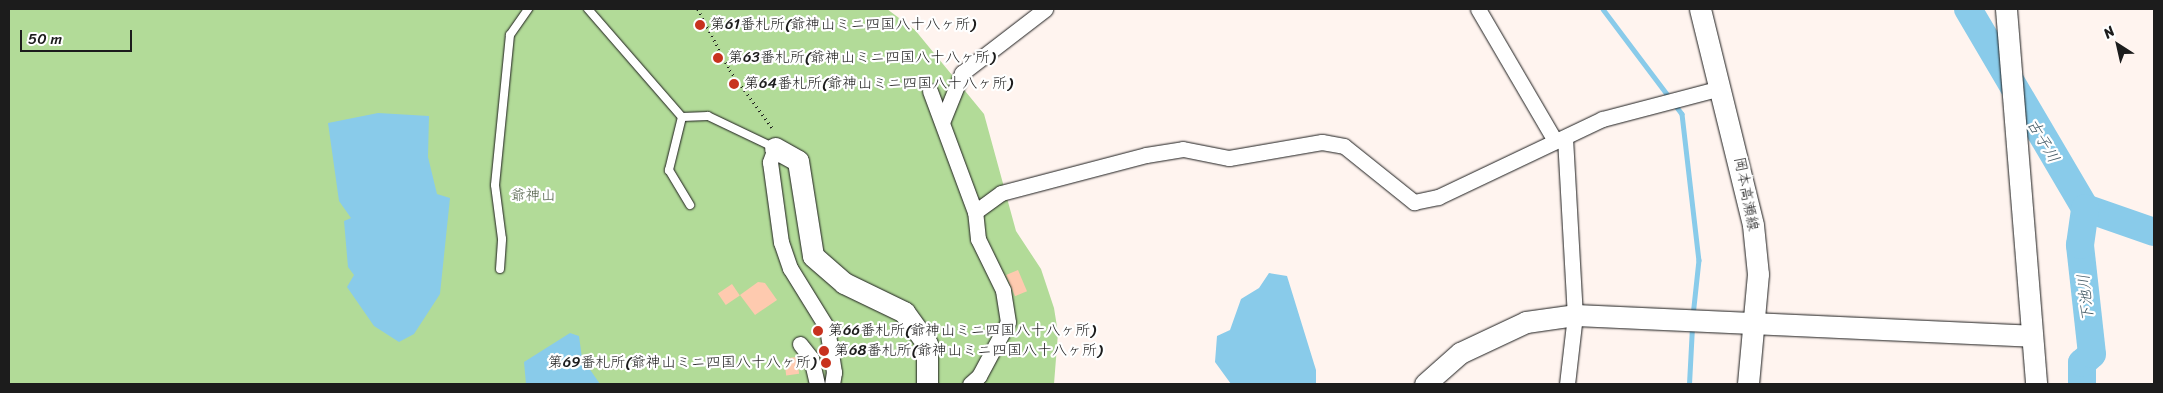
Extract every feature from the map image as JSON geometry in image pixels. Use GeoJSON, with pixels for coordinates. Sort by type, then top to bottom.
{"type":"FeatureCollection","features":[{"type":"Feature","properties":{"kind":"street"},"geometry":{"type":"LineString","coordinates":[[943,120],[962,73],[1045,9]]}},
{"type":"Feature","properties":{"kind":"street"},"geometry":{"type":"LineString","coordinates":[[1478,9],[1560,139],[1575,315],[1568,384]]}},
{"type":"Feature","properties":{"kind":"street","name":"岡本高瀬線"},"geometry":{"type":"LineString","coordinates":[[1700,9],[1721,88],[1753,225],[1758,274],[1755,326],[1748,384]]}},
{"type":"Feature","properties":{"kind":"street"},"geometry":{"type":"LineString","coordinates":[[2006,15],[2036,384]]}},
{"type":"Feature","properties":{"kind":"street"},"geometry":{"type":"LineString","coordinates":[[975,212],[1002,193],[1146,155],[1184,149],[1229,158],[1322,142],[1352,152],[1414,202],[1438,197],[1602,119],[1721,88]]}},
{"type":"Feature","properties":{"kind":"street"},"geometry":{"type":"LineString","coordinates":[[930,91],[943,120],[975,212],[978,239],[1003,290],[1008,322],[979,376],[970,384]]}},
{"type":"Feature","properties":{"kind":"street"},"geometry":{"type":"LineString","coordinates":[[832,384],[834,372],[827,328],[790,268],[782,242],[770,162],[775,148],[798,161],[813,256],[844,283],[904,312],[926,344],[927,384]]}},
{"type":"Feature","properties":{"kind":"street"},"geometry":{"type":"LineString","coordinates":[[1425,384],[1460,353],[1526,322],[1575,315],[1755,326],[2032,336]]}},
{"type":"Feature","properties":{"kind":"street"},"geometry":{"type":"LineString","coordinates":[[800,344],[811,358],[817,384]]}},
{"type":"Feature","properties":{"kind":"lane"},"geometry":{"type":"LineString","coordinates":[[500,269],[502,239],[495,185],[510,35],[528,9]]}},
{"type":"Feature","properties":{"kind":"lane"},"geometry":{"type":"LineString","coordinates":[[588,9],[682,116],[708,116],[775,148]]}},
{"type":"Feature","properties":{"kind":"lane"},"geometry":{"type":"LineString","coordinates":[[682,116],[669,170],[690,205]]}},
{"type":"Feature","properties":{"kind":"path"},"geometry":{"type":"LineString","coordinates":[[698,9],[730,70],[775,131],[775,148]]}},
{"type":"Feature","properties":{"kind":"green space","name":"爺神山"},"geometry":{"type":"Polygon","coordinates":[[[9,9],[887,9],[915,30],[984,114],[1016,231],[1041,269],[1054,308],[1058,333],[1054,384],[9,384],[9,9]]]}},
{"type":"Feature","properties":{"kind":"water"},"geometry":{"type":"Polygon","coordinates":[[[378,113],[429,116],[428,157],[437,194],[450,198],[440,294],[414,334],[399,342],[374,326],[347,287],[354,275],[348,267],[344,221],[351,218],[339,201],[328,123],[378,113]]]}},
{"type":"Feature","properties":{"kind":"water"},"geometry":{"type":"Polygon","coordinates":[[[1269,273],[1287,276],[1316,370],[1316,384],[1231,384],[1215,362],[1217,336],[1230,330],[1241,299],[1259,288],[1269,273]]]}},
{"type":"Feature","properties":{"kind":"water"},"geometry":{"type":"Polygon","coordinates":[[[570,333],[579,336],[582,358],[600,384],[526,384],[524,362],[570,333]]]}},
{"type":"Feature","properties":{"kind":"building"},"geometry":{"type":"Polygon","coordinates":[[[1018,270],[1027,291],[1015,296],[1006,275],[1018,270]]]}},
{"type":"Feature","properties":{"kind":"building"},"geometry":{"type":"Polygon","coordinates":[[[758,282],[765,283],[777,300],[755,315],[740,295],[758,282]]]}},
{"type":"Feature","properties":{"kind":"building"},"geometry":{"type":"Polygon","coordinates":[[[732,284],[740,296],[726,305],[718,294],[732,284]]]}},
{"type":"Feature","properties":{"kind":"building"},"geometry":{"type":"Polygon","coordinates":[[[797,357],[799,374],[786,375],[784,359],[797,357]]]}},
{"type":"Feature","properties":{"kind":"waterway"},"geometry":{"type":"LineString","coordinates":[[1603,9],[1682,114],[1699,260],[1693,316]]}},
{"type":"Feature","properties":{"kind":"waterway","name":"古子川"},"geometry":{"type":"LineString","coordinates":[[1968,9],[2085,208],[2154,232]]}},
{"type":"Feature","properties":{"kind":"waterway","name":"下池川"},"geometry":{"type":"LineString","coordinates":[[2082,384],[2082,363],[2092,354],[2080,245],[2085,208]]}},
{"type":"Feature","properties":{"kind":"waterway"},"geometry":{"type":"LineString","coordinates":[[1689,384],[1692,326]]}},
{"type":"Feature","properties":{"kind":"place","name":"第61番札所(爺神山ミニ四国八十八ヶ所)"},"geometry":{"type":"Point","coordinates":[700,25]}},
{"type":"Feature","properties":{"kind":"place","name":"第63番札所(爺神山ミニ四国八十八ヶ所)"},"geometry":{"type":"Point","coordinates":[718,58]}},
{"type":"Feature","properties":{"kind":"place","name":"第64番札所(爺神山ミニ四国八十八ヶ所)"},"geometry":{"type":"Point","coordinates":[734,84]}},
{"type":"Feature","properties":{"kind":"place","name":"第66番札所(爺神山ミニ四国八十八ヶ所)"},"geometry":{"type":"Point","coordinates":[818,331]}},
{"type":"Feature","properties":{"kind":"place","name":"第68番札所(爺神山ミニ四国八十八ヶ所)"},"geometry":{"type":"Point","coordinates":[824,351]}},
{"type":"Feature","properties":{"kind":"place","name":"第69番札所(爺神山ミニ四国八十八ヶ所)"},"geometry":{"type":"Point","coordinates":[826,363]}}]}
